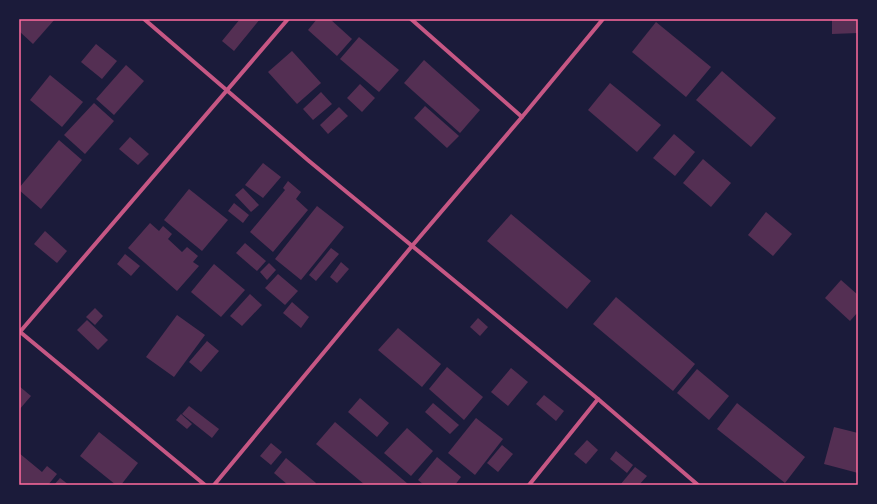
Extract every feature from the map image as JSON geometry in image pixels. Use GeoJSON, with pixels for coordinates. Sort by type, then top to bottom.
{"type":"FeatureCollection","features":[{"type":"Feature","properties":{"kind":"street"},"geometry":{"type":"LineString","coordinates":[[144,19],[309,161],[598,399],[698,485]]}},
{"type":"Feature","properties":{"kind":"street"},"geometry":{"type":"LineString","coordinates":[[205,485],[19,332],[288,19]]}},
{"type":"Feature","properties":{"kind":"street"},"geometry":{"type":"LineString","coordinates":[[411,19],[522,117]]}},
{"type":"Feature","properties":{"kind":"street"},"geometry":{"type":"LineString","coordinates":[[214,485],[603,19]]}},
{"type":"Feature","properties":{"kind":"street"},"geometry":{"type":"LineString","coordinates":[[529,485],[598,399]]}},
{"type":"Feature","properties":{"kind":"building"},"geometry":{"type":"Polygon","coordinates":[[[19,19],[55,19],[33,44],[19,31],[19,19]]]}},
{"type":"Feature","properties":{"kind":"building"},"geometry":{"type":"Polygon","coordinates":[[[240,19],[260,19],[234,51],[222,41],[240,19]]]}},
{"type":"Feature","properties":{"kind":"building"},"geometry":{"type":"Polygon","coordinates":[[[317,19],[330,19],[352,39],[337,56],[308,30],[317,19]]]}},
{"type":"Feature","properties":{"kind":"building"},"geometry":{"type":"Polygon","coordinates":[[[832,19],[858,19],[858,33],[832,34],[832,19]]]}},
{"type":"Feature","properties":{"kind":"building"},"geometry":{"type":"Polygon","coordinates":[[[656,22],[711,67],[686,97],[632,52],[656,22]]]}},
{"type":"Feature","properties":{"kind":"building"},"geometry":{"type":"Polygon","coordinates":[[[359,37],[399,70],[379,92],[340,59],[359,37]]]}},
{"type":"Feature","properties":{"kind":"building"},"geometry":{"type":"Polygon","coordinates":[[[96,44],[117,61],[102,79],[81,62],[96,44]]]}},
{"type":"Feature","properties":{"kind":"building"},"geometry":{"type":"Polygon","coordinates":[[[292,51],[321,83],[297,104],[268,72],[292,51]]]}},
{"type":"Feature","properties":{"kind":"building"},"geometry":{"type":"Polygon","coordinates":[[[424,60],[480,110],[460,133],[404,83],[424,60]]]}},
{"type":"Feature","properties":{"kind":"building"},"geometry":{"type":"Polygon","coordinates":[[[126,65],[144,81],[114,115],[96,99],[126,65]]]}},
{"type":"Feature","properties":{"kind":"building"},"geometry":{"type":"Polygon","coordinates":[[[722,71],[776,118],[751,147],[696,100],[722,71]]]}},
{"type":"Feature","properties":{"kind":"building"},"geometry":{"type":"Polygon","coordinates":[[[50,75],[83,102],[62,127],[30,100],[50,75]]]}},
{"type":"Feature","properties":{"kind":"building"},"geometry":{"type":"Polygon","coordinates":[[[610,83],[661,125],[637,152],[588,110],[610,83]]]}},
{"type":"Feature","properties":{"kind":"building"},"geometry":{"type":"Polygon","coordinates":[[[360,84],[375,98],[362,112],[347,98],[360,84]]]}},
{"type":"Feature","properties":{"kind":"building"},"geometry":{"type":"Polygon","coordinates":[[[321,92],[332,104],[313,120],[303,109],[321,92]]]}},
{"type":"Feature","properties":{"kind":"building"},"geometry":{"type":"Polygon","coordinates":[[[94,103],[114,121],[85,154],[64,135],[94,103]]]}},
{"type":"Feature","properties":{"kind":"building"},"geometry":{"type":"Polygon","coordinates":[[[425,106],[459,136],[447,148],[414,118],[425,106]]]}},
{"type":"Feature","properties":{"kind":"building"},"geometry":{"type":"Polygon","coordinates":[[[339,107],[348,116],[328,134],[320,125],[339,107]]]}},
{"type":"Feature","properties":{"kind":"building"},"geometry":{"type":"Polygon","coordinates":[[[674,134],[695,152],[675,176],[653,158],[674,134]]]}},
{"type":"Feature","properties":{"kind":"building"},"geometry":{"type":"Polygon","coordinates":[[[130,137],[149,154],[138,165],[119,149],[130,137]]]}},
{"type":"Feature","properties":{"kind":"building"},"geometry":{"type":"Polygon","coordinates":[[[59,140],[82,160],[41,209],[19,190],[19,188],[59,140]]]}},
{"type":"Feature","properties":{"kind":"building"},"geometry":{"type":"Polygon","coordinates":[[[703,159],[731,183],[711,207],[683,183],[703,159]]]}},
{"type":"Feature","properties":{"kind":"building"},"geometry":{"type":"Polygon","coordinates":[[[263,163],[281,177],[263,198],[245,185],[263,163]]]}},
{"type":"Feature","properties":{"kind":"building"},"geometry":{"type":"Polygon","coordinates":[[[288,181],[301,192],[296,199],[308,210],[273,252],[250,232],[285,190],[283,188],[288,181]]]}},
{"type":"Feature","properties":{"kind":"building"},"geometry":{"type":"Polygon","coordinates":[[[243,188],[259,205],[251,212],[235,195],[243,188]]]}},
{"type":"Feature","properties":{"kind":"building"},"geometry":{"type":"Polygon","coordinates":[[[189,189],[228,220],[202,251],[164,220],[189,189]]]}},
{"type":"Feature","properties":{"kind":"building"},"geometry":{"type":"Polygon","coordinates":[[[234,203],[249,215],[243,223],[228,211],[234,203]]]}},
{"type":"Feature","properties":{"kind":"building"},"geometry":{"type":"Polygon","coordinates":[[[317,206],[344,227],[301,280],[275,259],[317,206]]]}},
{"type":"Feature","properties":{"kind":"building"},"geometry":{"type":"Polygon","coordinates":[[[766,212],[792,234],[773,256],[748,235],[766,212]]]}},
{"type":"Feature","properties":{"kind":"building"},"geometry":{"type":"Polygon","coordinates":[[[511,214],[591,281],[567,309],[487,241],[511,214]]]}},
{"type":"Feature","properties":{"kind":"building"},"geometry":{"type":"Polygon","coordinates":[[[150,223],[159,231],[163,226],[172,234],[168,239],[182,252],[187,247],[198,256],[193,262],[199,266],[177,291],[128,248],[150,223]]]}},
{"type":"Feature","properties":{"kind":"building"},"geometry":{"type":"Polygon","coordinates":[[[45,231],[67,251],[57,263],[34,244],[45,231]]]}},
{"type":"Feature","properties":{"kind":"building"},"geometry":{"type":"Polygon","coordinates":[[[245,243],[266,261],[257,271],[236,253],[245,243]]]}},
{"type":"Feature","properties":{"kind":"building"},"geometry":{"type":"Polygon","coordinates":[[[331,248],[339,254],[316,281],[309,275],[331,248]]]}},
{"type":"Feature","properties":{"kind":"building"},"geometry":{"type":"Polygon","coordinates":[[[125,254],[140,266],[131,276],[117,264],[125,254]]]}},
{"type":"Feature","properties":{"kind":"building"},"geometry":{"type":"Polygon","coordinates":[[[341,262],[349,269],[337,283],[330,277],[341,262]]]}},
{"type":"Feature","properties":{"kind":"building"},"geometry":{"type":"Polygon","coordinates":[[[269,263],[276,270],[267,280],[260,272],[269,263]]]}},
{"type":"Feature","properties":{"kind":"building"},"geometry":{"type":"Polygon","coordinates":[[[214,264],[245,290],[221,317],[191,292],[214,264]]]}},
{"type":"Feature","properties":{"kind":"building"},"geometry":{"type":"Polygon","coordinates":[[[278,274],[298,291],[285,305],[265,288],[278,274]]]}},
{"type":"Feature","properties":{"kind":"building"},"geometry":{"type":"Polygon","coordinates":[[[841,280],[858,295],[858,312],[850,321],[825,298],[841,280]]]}},
{"type":"Feature","properties":{"kind":"building"},"geometry":{"type":"Polygon","coordinates":[[[250,294],[262,305],[242,326],[230,316],[250,294]]]}},
{"type":"Feature","properties":{"kind":"building"},"geometry":{"type":"Polygon","coordinates":[[[616,297],[695,364],[673,391],[593,324],[616,297]]]}},
{"type":"Feature","properties":{"kind":"building"},"geometry":{"type":"Polygon","coordinates":[[[292,302],[309,317],[301,328],[283,313],[292,302]]]}},
{"type":"Feature","properties":{"kind":"building"},"geometry":{"type":"Polygon","coordinates":[[[95,308],[103,316],[95,325],[86,317],[95,308]]]}},
{"type":"Feature","properties":{"kind":"building"},"geometry":{"type":"Polygon","coordinates":[[[177,315],[205,335],[174,377],[146,357],[177,315]]]}},
{"type":"Feature","properties":{"kind":"building"},"geometry":{"type":"Polygon","coordinates":[[[478,318],[488,327],[480,336],[470,327],[478,318]]]}},
{"type":"Feature","properties":{"kind":"building"},"geometry":{"type":"Polygon","coordinates":[[[87,320],[108,340],[98,350],[77,330],[87,320]]]}},
{"type":"Feature","properties":{"kind":"building"},"geometry":{"type":"Polygon","coordinates":[[[398,328],[441,364],[422,387],[378,350],[398,328]]]}},
{"type":"Feature","properties":{"kind":"building"},"geometry":{"type":"Polygon","coordinates":[[[207,341],[219,351],[201,372],[189,362],[207,341]]]}},
{"type":"Feature","properties":{"kind":"building"},"geometry":{"type":"Polygon","coordinates":[[[447,367],[483,397],[464,420],[429,389],[447,367]]]}},
{"type":"Feature","properties":{"kind":"building"},"geometry":{"type":"Polygon","coordinates":[[[511,368],[528,382],[508,406],[491,392],[511,368]]]}},
{"type":"Feature","properties":{"kind":"building"},"geometry":{"type":"Polygon","coordinates":[[[697,369],[729,396],[709,420],[677,393],[697,369]]]}},
{"type":"Feature","properties":{"kind":"building"},"geometry":{"type":"Polygon","coordinates":[[[19,386],[31,396],[19,410],[19,386]]]}},
{"type":"Feature","properties":{"kind":"building"},"geometry":{"type":"Polygon","coordinates":[[[544,395],[564,411],[556,421],[536,404],[544,395]]]}},
{"type":"Feature","properties":{"kind":"building"},"geometry":{"type":"Polygon","coordinates":[[[360,398],[389,423],[377,437],[348,412],[360,398]]]}},
{"type":"Feature","properties":{"kind":"building"},"geometry":{"type":"Polygon","coordinates":[[[433,403],[459,425],[450,434],[425,412],[433,403]]]}},
{"type":"Feature","properties":{"kind":"building"},"geometry":{"type":"Polygon","coordinates":[[[737,403],[805,457],[785,483],[717,429],[737,403]]]}},
{"type":"Feature","properties":{"kind":"building"},"geometry":{"type":"Polygon","coordinates":[[[189,406],[219,429],[212,438],[182,414],[189,406]]]}},
{"type":"Feature","properties":{"kind":"building"},"geometry":{"type":"Polygon","coordinates":[[[181,414],[192,424],[187,429],[176,420],[181,414]]]}},
{"type":"Feature","properties":{"kind":"building"},"geometry":{"type":"Polygon","coordinates":[[[476,418],[503,439],[475,475],[448,453],[476,418]]]}},
{"type":"Feature","properties":{"kind":"building"},"geometry":{"type":"Polygon","coordinates":[[[335,422],[408,484],[365,485],[316,444],[335,422]]]}},
{"type":"Feature","properties":{"kind":"building"},"geometry":{"type":"Polygon","coordinates":[[[834,427],[858,433],[858,473],[824,464],[834,427]]]}},
{"type":"Feature","properties":{"kind":"building"},"geometry":{"type":"Polygon","coordinates":[[[407,428],[433,451],[411,476],[384,453],[407,428]]]}},
{"type":"Feature","properties":{"kind":"building"},"geometry":{"type":"Polygon","coordinates":[[[99,432],[138,463],[121,485],[116,485],[80,456],[99,432]]]}},
{"type":"Feature","properties":{"kind":"building"},"geometry":{"type":"Polygon","coordinates":[[[587,440],[598,450],[586,464],[574,454],[587,440]]]}},
{"type":"Feature","properties":{"kind":"building"},"geometry":{"type":"Polygon","coordinates":[[[271,443],[282,452],[271,465],[260,456],[271,443]]]}},
{"type":"Feature","properties":{"kind":"building"},"geometry":{"type":"Polygon","coordinates":[[[502,445],[513,454],[498,472],[487,463],[502,445]]]}},
{"type":"Feature","properties":{"kind":"building"},"geometry":{"type":"Polygon","coordinates":[[[616,451],[633,465],[627,473],[610,459],[616,451]]]}},
{"type":"Feature","properties":{"kind":"building"},"geometry":{"type":"Polygon","coordinates":[[[19,453],[42,472],[47,466],[57,474],[48,485],[19,485],[19,453]]]}},
{"type":"Feature","properties":{"kind":"building"},"geometry":{"type":"Polygon","coordinates":[[[437,457],[461,477],[455,485],[424,485],[418,480],[437,457]]]}},
{"type":"Feature","properties":{"kind":"building"},"geometry":{"type":"Polygon","coordinates":[[[286,458],[316,483],[315,485],[288,485],[274,473],[286,458]]]}},
{"type":"Feature","properties":{"kind":"building"},"geometry":{"type":"Polygon","coordinates":[[[635,467],[647,476],[639,485],[620,485],[635,467]]]}},
{"type":"Feature","properties":{"kind":"building"},"geometry":{"type":"Polygon","coordinates":[[[60,478],[69,485],[54,485],[60,478]]]}}]}
